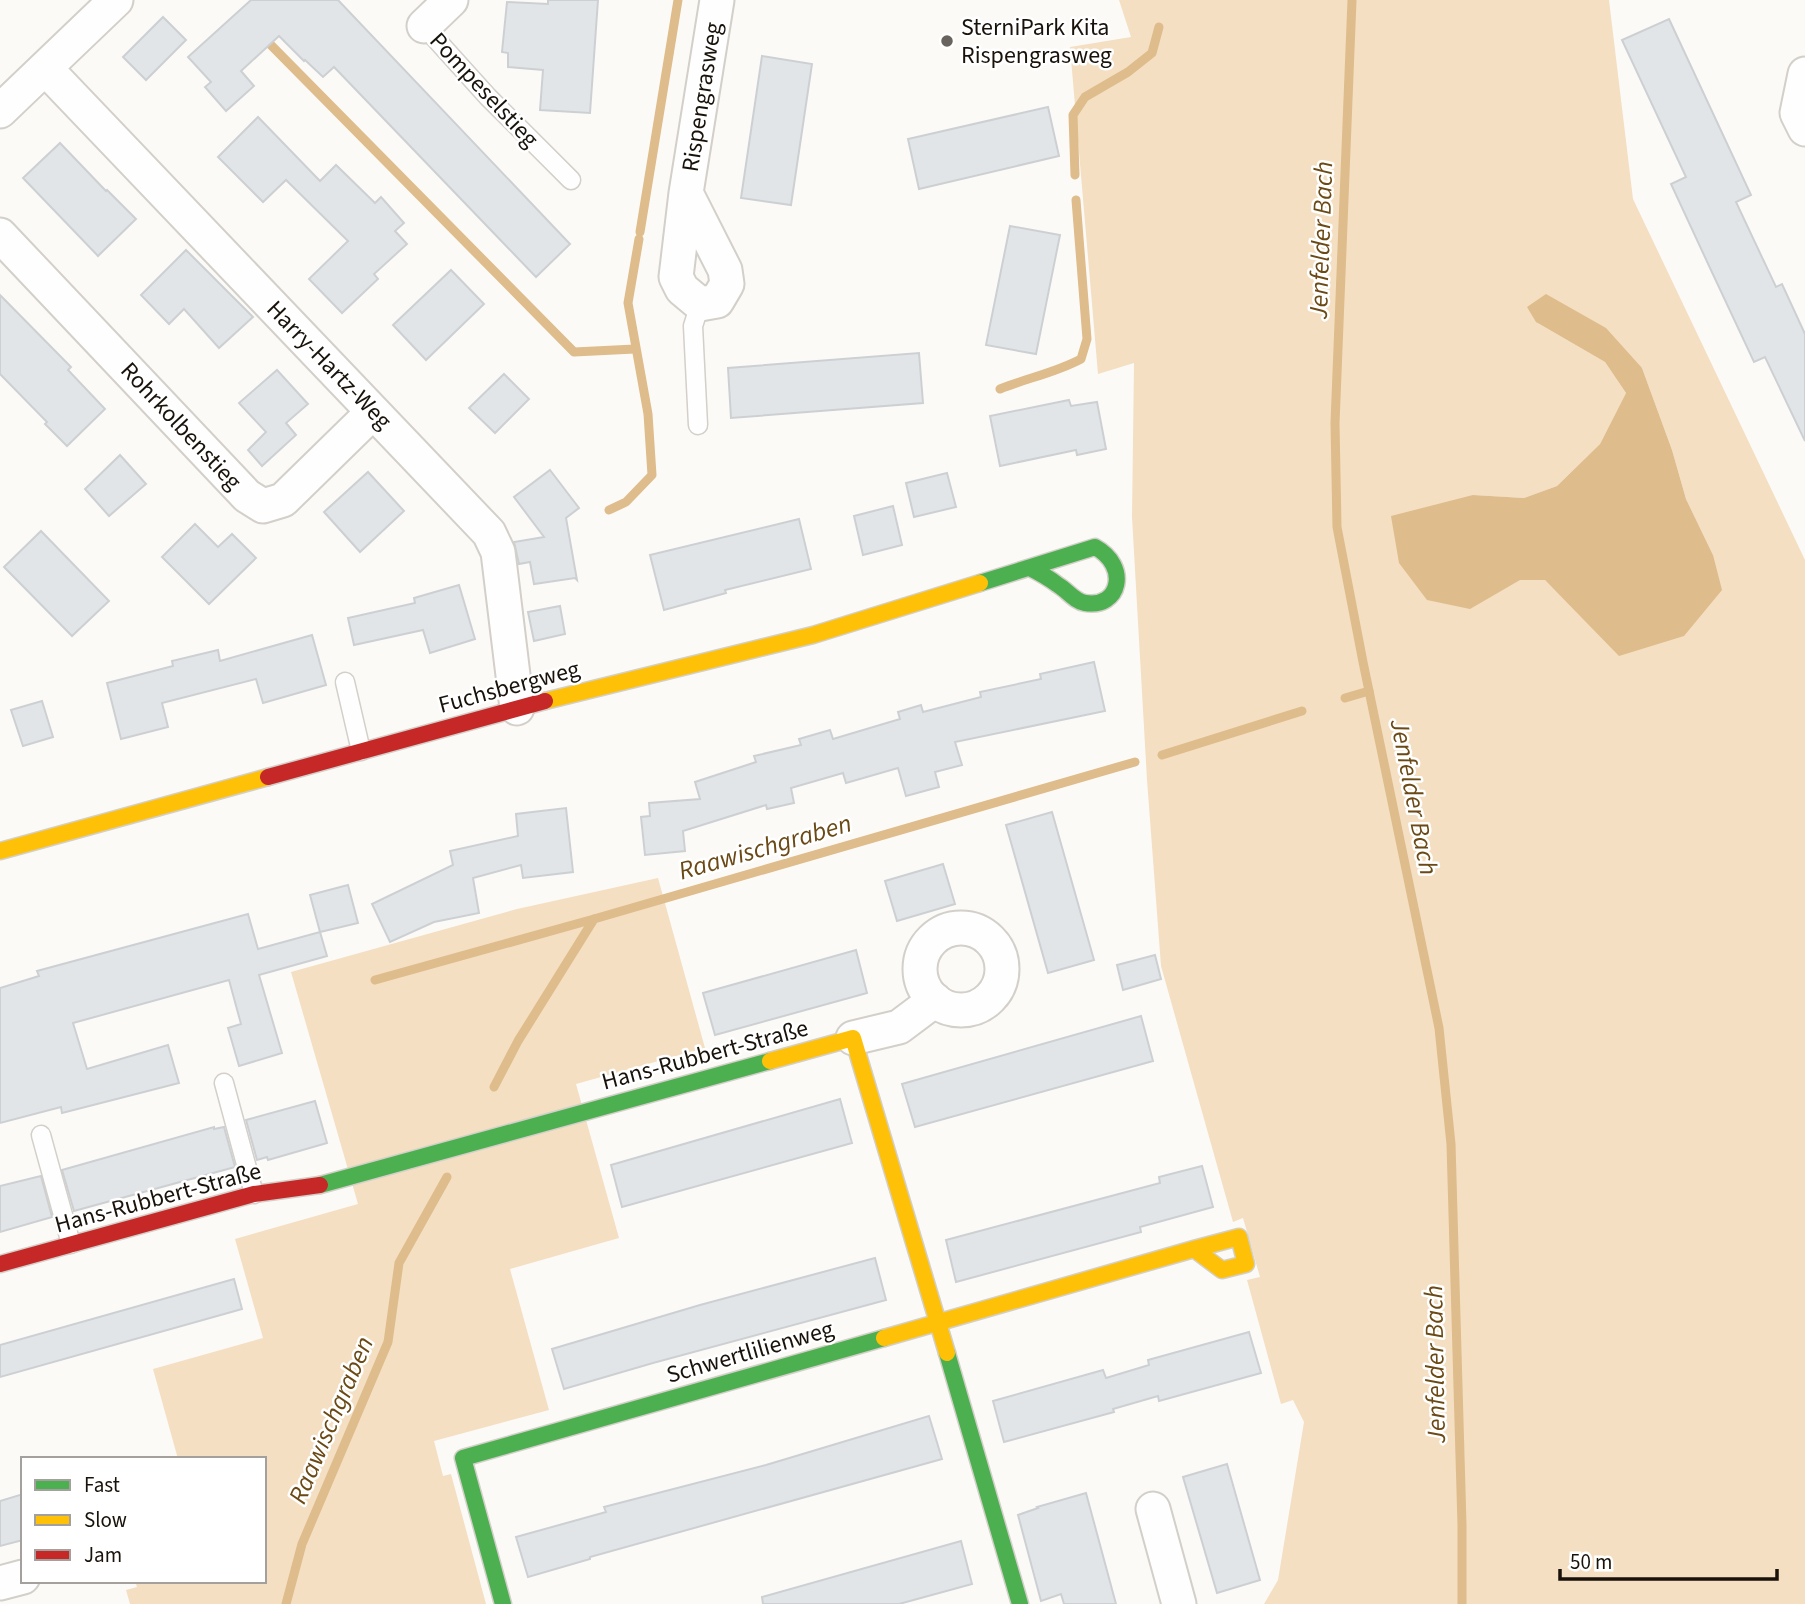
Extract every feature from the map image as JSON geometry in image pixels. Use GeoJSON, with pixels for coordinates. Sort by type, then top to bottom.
{"type":"FeatureCollection","features":[{"type":"Feature","properties":{"kind":"street"},"geometry":{"type":"LineString","coordinates":[[0,111],[117,0]]}},
{"type":"Feature","properties":{"kind":"street","name":"Pompeselstieg"},"geometry":{"type":"LineString","coordinates":[[424,26],[451,0]]}},
{"type":"Feature","properties":{"kind":"street","name":"Rispengrasweg"},"geometry":{"type":"LineString","coordinates":[[700,304],[682,289],[676,277],[686,193],[717,0]]}},
{"type":"Feature","properties":{"kind":"street","name":"Harry-Hartz-Weg"},"geometry":{"type":"LineString","coordinates":[[46,69],[489,533],[498,552],[517,708]]}},
{"type":"Feature","properties":{"kind":"street"},"geometry":{"type":"LineString","coordinates":[[1805,74],[1797,113],[1805,129]]}},
{"type":"Feature","properties":{"kind":"street","name":"Rohrkolbenstieg"},"geometry":{"type":"LineString","coordinates":[[0,234],[247,496],[263,506],[283,500],[373,412]]}},
{"type":"Feature","properties":{"kind":"street","name":"Fuchsbergweg"},"geometry":{"type":"LineString","coordinates":[[0,851],[517,708],[813,635],[1095,547],[1112,557],[1116,565],[1117,581],[1110,595],[1085,603],[1030,568]]}},
{"type":"Feature","properties":{"kind":"street"},"geometry":{"type":"LineString","coordinates":[[934,1000],[899,1027],[853,1038],[981,1462],[1020,1604]]}},
{"type":"Feature","properties":{"kind":"street","name":"Hans-Rubbert-Straße"},"geometry":{"type":"LineString","coordinates":[[0,1264],[254,1194],[327,1184],[853,1038]]}},
{"type":"Feature","properties":{"kind":"street","name":"Schwertlilienweg"},"geometry":{"type":"LineString","coordinates":[[503,1604],[463,1458],[1194,1249]]}},
{"type":"Feature","properties":{"kind":"street"},"geometry":{"type":"LineString","coordinates":[[1153,1509],[1179,1604]]}},
{"type":"Feature","properties":{"kind":"street"},"geometry":{"type":"LineString","coordinates":[[0,1583],[21,1578]]}},
{"type":"Feature","properties":{"kind":"lane","name":"Pompeselstieg"},"geometry":{"type":"LineString","coordinates":[[424,26],[488,97],[571,180]]}},
{"type":"Feature","properties":{"kind":"lane"},"geometry":{"type":"LineString","coordinates":[[698,425],[693,326],[700,304]]}},
{"type":"Feature","properties":{"kind":"lane"},"geometry":{"type":"LineString","coordinates":[[345,682],[361,751]]}},
{"type":"Feature","properties":{"kind":"lane"},"geometry":{"type":"LineString","coordinates":[[224,1083],[254,1194]]}},
{"type":"Feature","properties":{"kind":"lane"},"geometry":{"type":"LineString","coordinates":[[41,1135],[71,1244]]}},
{"type":"Feature","properties":{"kind":"shaded area"},"geometry":{"type":"Polygon","coordinates":[[[1119,0],[1609,0],[1633,199],[1805,560],[1805,1604],[1264,1604],[1278,1580],[1304,1422],[1293,1400],[1281,1404],[1247,1280],[1260,1277],[1243,1218],[1233,1222],[1161,966],[1132,517],[1134,363],[1098,374],[1070,47],[1131,37],[1119,0]],[[1536,322],[1605,362],[1626,393],[1600,444],[1557,486],[1524,498],[1473,495],[1520,580],[1545,580],[1578,612],[1713,555],[1686,499],[1672,450],[1642,368],[1536,322]]]}},
{"type":"Feature","properties":{"kind":"shaded area"},"geometry":{"type":"Polygon","coordinates":[[[1546,294],[1606,328],[1642,368],[1672,450],[1686,499],[1713,555],[1722,590],[1684,636],[1619,656],[1545,580],[1520,580],[1470,609],[1427,600],[1399,563],[1391,516],[1473,495],[1524,498],[1557,486],[1600,444],[1626,393],[1605,362],[1536,322],[1527,307],[1546,294]]]}},
{"type":"Feature","properties":{"kind":"shaded area"},"geometry":{"type":"Polygon","coordinates":[[[658,878],[705,1048],[576,1084],[619,1238],[510,1269],[549,1410],[434,1441],[443,1476],[451,1474],[486,1604],[130,1604],[126,1590],[137,1587],[136,1583],[266,1583],[266,1457],[177,1457],[153,1369],[263,1338],[235,1239],[358,1204],[291,972],[517,909],[658,878]]]}},
{"type":"Feature","properties":{"kind":"building"},"geometry":{"type":"Polygon","coordinates":[[[251,0],[338,0],[570,244],[536,277],[334,67],[323,77],[279,36],[241,71],[254,86],[226,111],[205,87],[211,82],[188,57],[251,0]]]}},
{"type":"Feature","properties":{"kind":"building"},"geometry":{"type":"Polygon","coordinates":[[[548,0],[598,0],[590,113],[540,110],[543,70],[508,67],[508,53],[502,52],[507,2],[548,4],[548,0]]]}},
{"type":"Feature","properties":{"kind":"building"},"geometry":{"type":"Polygon","coordinates":[[[163,17],[186,40],[146,80],[123,57],[163,17]]]}},
{"type":"Feature","properties":{"kind":"building"},"geometry":{"type":"Polygon","coordinates":[[[1669,19],[1751,195],[1736,202],[1776,287],[1782,284],[1805,334],[1805,441],[1765,357],[1754,362],[1671,184],[1686,177],[1622,40],[1669,19]]]}},
{"type":"Feature","properties":{"kind":"building"},"geometry":{"type":"Polygon","coordinates":[[[762,56],[812,64],[791,205],[741,198],[762,56]]]}},
{"type":"Feature","properties":{"kind":"building"},"geometry":{"type":"Polygon","coordinates":[[[1048,107],[1059,156],[919,189],[908,139],[1048,107]]]}},
{"type":"Feature","properties":{"kind":"building"},"geometry":{"type":"Polygon","coordinates":[[[258,117],[320,181],[336,165],[375,203],[381,197],[404,223],[395,231],[407,244],[374,274],[378,279],[342,313],[309,279],[348,241],[286,180],[263,202],[218,157],[258,117]]]}},
{"type":"Feature","properties":{"kind":"building"},"geometry":{"type":"Polygon","coordinates":[[[60,143],[136,219],[98,256],[23,178],[60,143]]]}},
{"type":"Feature","properties":{"kind":"building"},"geometry":{"type":"Polygon","coordinates":[[[1010,226],[1060,235],[1036,354],[986,345],[1010,226]]]}},
{"type":"Feature","properties":{"kind":"building"},"geometry":{"type":"Polygon","coordinates":[[[186,250],[253,317],[219,348],[184,309],[169,324],[141,295],[186,250]]]}},
{"type":"Feature","properties":{"kind":"building"},"geometry":{"type":"Polygon","coordinates":[[[451,270],[484,304],[426,360],[393,325],[451,270]]]}},
{"type":"Feature","properties":{"kind":"building"},"geometry":{"type":"Polygon","coordinates":[[[0,295],[71,367],[68,370],[105,409],[67,446],[0,374],[0,295]]]}},
{"type":"Feature","properties":{"kind":"building"},"geometry":{"type":"Polygon","coordinates":[[[919,353],[923,403],[731,418],[728,368],[919,353]]]}},
{"type":"Feature","properties":{"kind":"building"},"geometry":{"type":"Polygon","coordinates":[[[277,370],[308,404],[286,423],[296,435],[262,466],[248,450],[266,432],[239,403],[277,370]]]}},
{"type":"Feature","properties":{"kind":"building"},"geometry":{"type":"Polygon","coordinates":[[[504,374],[529,399],[495,433],[469,408],[504,374]]]}},
{"type":"Feature","properties":{"kind":"building"},"geometry":{"type":"Polygon","coordinates":[[[1069,400],[1071,406],[1097,402],[1106,449],[1077,455],[1076,450],[1000,466],[990,416],[1069,400]]]}},
{"type":"Feature","properties":{"kind":"building"},"geometry":{"type":"Polygon","coordinates":[[[120,455],[146,484],[109,516],[85,489],[120,455]]]}},
{"type":"Feature","properties":{"kind":"building"},"geometry":{"type":"Polygon","coordinates":[[[550,470],[579,508],[566,518],[577,580],[575,578],[534,584],[530,562],[519,564],[514,542],[544,537],[514,497],[550,470]]]}},
{"type":"Feature","properties":{"kind":"building"},"geometry":{"type":"Polygon","coordinates":[[[368,472],[404,511],[360,552],[324,512],[368,472]]]}},
{"type":"Feature","properties":{"kind":"building"},"geometry":{"type":"Polygon","coordinates":[[[947,473],[956,507],[914,517],[906,483],[947,473]]]}},
{"type":"Feature","properties":{"kind":"building"},"geometry":{"type":"Polygon","coordinates":[[[893,506],[902,545],[863,555],[854,516],[893,506]]]}},
{"type":"Feature","properties":{"kind":"building"},"geometry":{"type":"Polygon","coordinates":[[[799,519],[811,569],[725,590],[726,593],[664,610],[650,555],[799,519]]]}},
{"type":"Feature","properties":{"kind":"building"},"geometry":{"type":"Polygon","coordinates":[[[195,524],[218,547],[232,534],[256,558],[209,604],[162,557],[195,524]]]}},
{"type":"Feature","properties":{"kind":"building"},"geometry":{"type":"Polygon","coordinates":[[[41,531],[109,601],[72,636],[4,567],[41,531]]]}},
{"type":"Feature","properties":{"kind":"building"},"geometry":{"type":"Polygon","coordinates":[[[459,585],[475,639],[430,653],[423,630],[354,645],[348,618],[415,603],[414,598],[459,585]]]}},
{"type":"Feature","properties":{"kind":"building"},"geometry":{"type":"Polygon","coordinates":[[[560,606],[565,634],[534,641],[528,612],[560,606]]]}},
{"type":"Feature","properties":{"kind":"building"},"geometry":{"type":"Polygon","coordinates":[[[312,635],[326,685],[263,703],[256,679],[162,703],[168,727],[121,739],[107,683],[173,666],[172,661],[218,650],[220,661],[312,635]]]}},
{"type":"Feature","properties":{"kind":"building"},"geometry":{"type":"Polygon","coordinates":[[[1094,662],[1105,711],[955,742],[962,765],[935,772],[939,787],[906,796],[898,768],[846,783],[843,773],[791,788],[794,803],[767,809],[766,805],[683,831],[685,851],[645,855],[641,817],[650,816],[649,803],[700,799],[695,782],[756,762],[754,756],[801,745],[799,739],[830,730],[833,739],[900,719],[898,712],[921,705],[923,712],[981,697],[980,692],[1041,679],[1040,674],[1094,662]]]}},
{"type":"Feature","properties":{"kind":"building"},"geometry":{"type":"Polygon","coordinates":[[[42,701],[53,737],[23,746],[11,710],[42,701]]]}},
{"type":"Feature","properties":{"kind":"building"},"geometry":{"type":"Polygon","coordinates":[[[566,808],[573,872],[523,878],[521,865],[473,878],[479,913],[434,922],[390,942],[372,904],[453,865],[450,851],[518,836],[516,814],[566,808]]]}},
{"type":"Feature","properties":{"kind":"building"},"geometry":{"type":"Polygon","coordinates":[[[1052,812],[1094,960],[1048,973],[1006,825],[1052,812]]]}},
{"type":"Feature","properties":{"kind":"building"},"geometry":{"type":"Polygon","coordinates":[[[943,864],[955,904],[897,921],[885,881],[943,864]]]}},
{"type":"Feature","properties":{"kind":"building"},"geometry":{"type":"Polygon","coordinates":[[[348,885],[358,923],[320,932],[310,895],[348,885]]]}},
{"type":"Feature","properties":{"kind":"building"},"geometry":{"type":"Polygon","coordinates":[[[248,914],[258,949],[320,932],[327,956],[259,975],[282,1053],[239,1066],[228,1028],[241,1024],[229,980],[73,1023],[87,1069],[168,1045],[179,1083],[62,1113],[61,1107],[0,1123],[0,988],[39,976],[37,971],[248,914]]]}},
{"type":"Feature","properties":{"kind":"building"},"geometry":{"type":"Polygon","coordinates":[[[856,950],[867,993],[715,1035],[703,993],[856,950]]]}},
{"type":"Feature","properties":{"kind":"building"},"geometry":{"type":"Polygon","coordinates":[[[1155,955],[1161,979],[1123,990],[1117,965],[1155,955]]]}},
{"type":"Feature","properties":{"kind":"building"},"geometry":{"type":"Polygon","coordinates":[[[1141,1016],[1153,1061],[915,1127],[902,1084],[1141,1016]]]}},
{"type":"Feature","properties":{"kind":"building"},"geometry":{"type":"Polygon","coordinates":[[[840,1099],[852,1143],[622,1207],[611,1165],[840,1099]]]}},
{"type":"Feature","properties":{"kind":"building"},"geometry":{"type":"Polygon","coordinates":[[[315,1101],[327,1143],[268,1160],[267,1157],[257,1160],[246,1120],[315,1101]]]}},
{"type":"Feature","properties":{"kind":"building"},"geometry":{"type":"Polygon","coordinates":[[[214,1127],[224,1127],[235,1167],[74,1211],[62,1170],[214,1127]]]}},
{"type":"Feature","properties":{"kind":"building"},"geometry":{"type":"Polygon","coordinates":[[[1202,1166],[1213,1207],[1140,1227],[1141,1232],[956,1282],[946,1240],[1160,1183],[1159,1177],[1202,1166]]]}},
{"type":"Feature","properties":{"kind":"building"},"geometry":{"type":"Polygon","coordinates":[[[41,1176],[52,1217],[0,1232],[0,1186],[41,1176]]]}},
{"type":"Feature","properties":{"kind":"building"},"geometry":{"type":"Polygon","coordinates":[[[875,1258],[886,1300],[564,1389],[552,1349],[700,1305],[875,1258]]]}},
{"type":"Feature","properties":{"kind":"building"},"geometry":{"type":"Polygon","coordinates":[[[234,1279],[242,1309],[0,1377],[0,1345],[234,1279]]]}},
{"type":"Feature","properties":{"kind":"building"},"geometry":{"type":"Polygon","coordinates":[[[1249,1332],[1261,1373],[1159,1401],[1158,1396],[1113,1409],[1114,1412],[1004,1442],[993,1401],[1103,1370],[1106,1378],[1149,1365],[1148,1360],[1249,1332]]]}},
{"type":"Feature","properties":{"kind":"building"},"geometry":{"type":"Polygon","coordinates":[[[929,1416],[942,1459],[590,1557],[528,1577],[516,1537],[606,1512],[604,1507],[766,1465],[929,1416]]]}},
{"type":"Feature","properties":{"kind":"building"},"geometry":{"type":"Polygon","coordinates":[[[1227,1464],[1260,1580],[1217,1593],[1183,1477],[1227,1464]]]}},
{"type":"Feature","properties":{"kind":"building"},"geometry":{"type":"Polygon","coordinates":[[[1086,1493],[1116,1604],[1064,1604],[1061,1594],[1041,1601],[1018,1515],[1086,1493]]]}},
{"type":"Feature","properties":{"kind":"building"},"geometry":{"type":"Polygon","coordinates":[[[21,1495],[21,1541],[0,1546],[0,1501],[21,1495]]]}},
{"type":"Feature","properties":{"kind":"building"},"geometry":{"type":"Polygon","coordinates":[[[961,1541],[972,1584],[899,1604],[763,1604],[762,1597],[961,1541]]]}},
{"type":"Feature","properties":{"kind":"waterway"},"geometry":{"type":"LineString","coordinates":[[640,232],[678,0]]}},
{"type":"Feature","properties":{"kind":"waterway","name":"Jenfelder Bach"},"geometry":{"type":"LineString","coordinates":[[1352,0],[1335,423],[1337,527],[1439,1028],[1451,1144],[1462,1604]]}},
{"type":"Feature","properties":{"kind":"waterway"},"geometry":{"type":"LineString","coordinates":[[1075,175],[1073,115],[1085,97],[1128,72],[1152,53],[1159,27]]}},
{"type":"Feature","properties":{"kind":"waterway"},"geometry":{"type":"LineString","coordinates":[[262,36],[574,352],[635,349]]}},
{"type":"Feature","properties":{"kind":"waterway"},"geometry":{"type":"LineString","coordinates":[[1000,389],[1081,359],[1087,339],[1076,200]]}},
{"type":"Feature","properties":{"kind":"waterway"},"geometry":{"type":"LineString","coordinates":[[609,510],[626,502],[652,475],[648,414],[628,303],[639,239]]}},
{"type":"Feature","properties":{"kind":"waterway","name":"Raawischgraben"},"geometry":{"type":"LineString","coordinates":[[1345,698],[1369,691]]}},
{"type":"Feature","properties":{"kind":"waterway","name":"Raawischgraben"},"geometry":{"type":"LineString","coordinates":[[1162,755],[1302,711]]}},
{"type":"Feature","properties":{"kind":"waterway","name":"Raawischgraben"},"geometry":{"type":"LineString","coordinates":[[494,1087],[518,1041],[594,919],[1135,762]]}},
{"type":"Feature","properties":{"kind":"waterway"},"geometry":{"type":"LineString","coordinates":[[375,980],[594,919]]}},
{"type":"Feature","properties":{"kind":"waterway","name":"Raawischgraben"},"geometry":{"type":"LineString","coordinates":[[286,1604],[302,1544],[388,1342],[399,1263],[447,1177]]}},
{"type":"Feature","properties":{"kind":"traffic: fast"},"geometry":{"type":"LineString","coordinates":[[980,583],[1095,547],[1106,555],[1113,565],[1116,584],[1113,593],[1106,599],[1097,603],[1085,603],[1030,568]]}},
{"type":"Feature","properties":{"kind":"traffic: fast"},"geometry":{"type":"LineString","coordinates":[[320,1185],[770,1061]]}},
{"type":"Feature","properties":{"kind":"traffic: fast"},"geometry":{"type":"LineString","coordinates":[[503,1604],[463,1458],[884,1338]]}},
{"type":"Feature","properties":{"kind":"traffic: fast"},"geometry":{"type":"LineString","coordinates":[[947,1353],[1020,1604]]}},
{"type":"Feature","properties":{"kind":"traffic: slow"},"geometry":{"type":"LineString","coordinates":[[545,701],[813,635],[980,583]]}},
{"type":"Feature","properties":{"kind":"traffic: slow"},"geometry":{"type":"LineString","coordinates":[[0,851],[268,777]]}},
{"type":"Feature","properties":{"kind":"traffic: slow"},"geometry":{"type":"LineString","coordinates":[[770,1061],[853,1038],[947,1353]]}},
{"type":"Feature","properties":{"kind":"traffic: slow"},"geometry":{"type":"LineString","coordinates":[[884,1338],[1194,1249],[1239,1237],[1246,1264],[1222,1270],[1194,1249]]}},
{"type":"Feature","properties":{"kind":"traffic: jam"},"geometry":{"type":"LineString","coordinates":[[268,777],[545,701]]}},
{"type":"Feature","properties":{"kind":"traffic: jam"},"geometry":{"type":"LineString","coordinates":[[0,1264],[254,1194],[320,1185]]}},
{"type":"Feature","properties":{"kind":"place","name":"SterniPark Kita Rispengrasweg"},"geometry":{"type":"Point","coordinates":[947,41]}}]}
